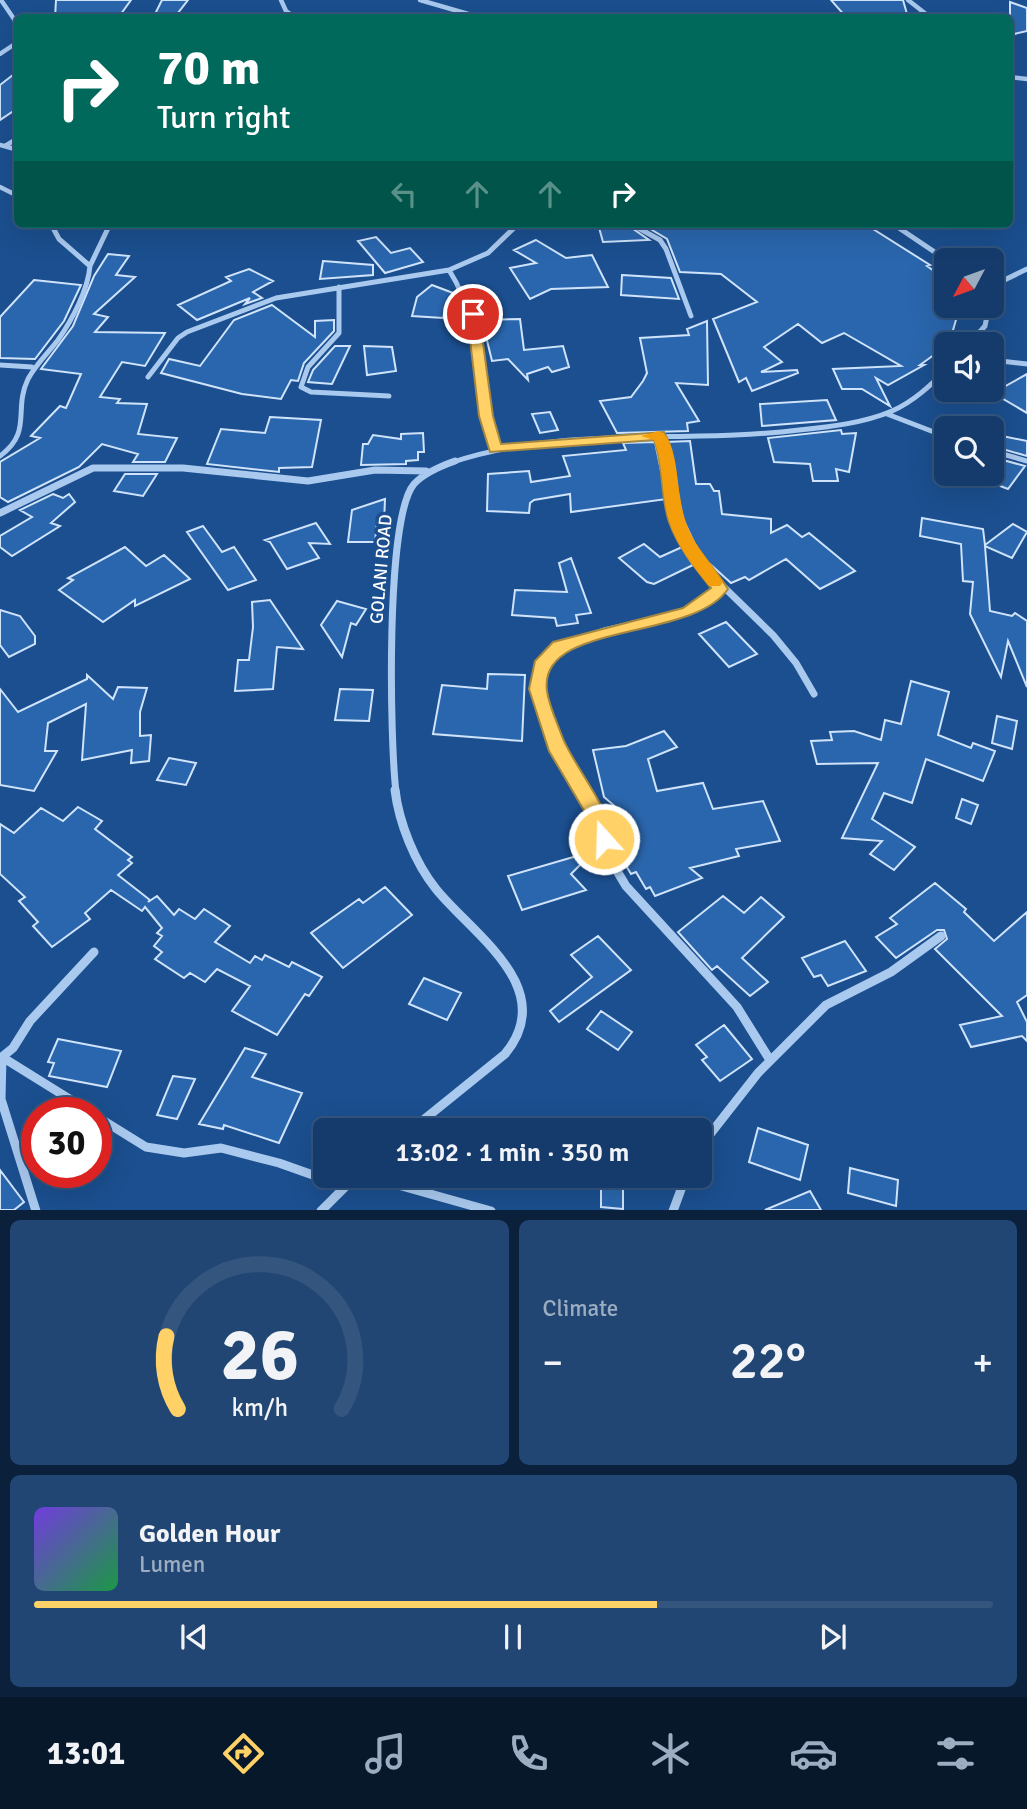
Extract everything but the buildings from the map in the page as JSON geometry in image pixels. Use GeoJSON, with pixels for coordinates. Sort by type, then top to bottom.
{"type":"FeatureCollection","features":[{"type":"Feature","properties":{"kind":"street"},"geometry":{"type":"LineString","coordinates":[[1,0],[14,19]]}},
{"type":"Feature","properties":{"kind":"street"},"geometry":{"type":"LineString","coordinates":[[420,0],[468,14]]}},
{"type":"Feature","properties":{"kind":"street"},"geometry":{"type":"LineString","coordinates":[[908,0],[927,14]]}},
{"type":"Feature","properties":{"kind":"street"},"geometry":{"type":"LineString","coordinates":[[53,228],[59,239],[90,266]]}},
{"type":"Feature","properties":{"kind":"street"},"geometry":{"type":"LineString","coordinates":[[0,456],[15,443],[22,432],[22,393],[32,368],[59,338],[83,291],[90,266],[108,228]]}},
{"type":"Feature","properties":{"kind":"street"},"geometry":{"type":"LineString","coordinates":[[148,377],[178,338],[187,332],[276,298],[449,270],[488,253],[514,228]]}},
{"type":"Feature","properties":{"kind":"street"},"geometry":{"type":"LineString","coordinates":[[638,228],[660,240],[666,249],[691,316]]}},
{"type":"Feature","properties":{"kind":"street"},"geometry":{"type":"LineString","coordinates":[[899,228],[934,252]]}},
{"type":"Feature","properties":{"kind":"street"},"geometry":{"type":"LineString","coordinates":[[1004,280],[1027,269]]}},
{"type":"Feature","properties":{"kind":"street"},"geometry":{"type":"LineString","coordinates":[[449,270],[464,291],[473,314],[484,404],[495,449]]}},
{"type":"Feature","properties":{"kind":"street"},"geometry":{"type":"LineString","coordinates":[[339,287],[339,334],[308,367],[301,387],[311,392],[389,396]]}},
{"type":"Feature","properties":{"kind":"street"},"geometry":{"type":"LineString","coordinates":[[1004,361],[1027,364]]}},
{"type":"Feature","properties":{"kind":"street"},"geometry":{"type":"LineString","coordinates":[[0,365],[32,368]]}},
{"type":"Feature","properties":{"kind":"street"},"geometry":{"type":"LineString","coordinates":[[0,513],[61,481],[93,468],[183,468],[308,481],[375,470],[426,471],[453,460],[495,449],[659,435],[760,434],[887,414],[934,382]]}},
{"type":"Feature","properties":{"kind":"street"},"geometry":{"type":"LineString","coordinates":[[887,414],[934,432]]}},
{"type":"Feature","properties":{"kind":"street"},"geometry":{"type":"LineString","coordinates":[[659,435],[667,454],[676,520],[689,550],[720,589],[755,616],[788,653],[814,694]]}},
{"type":"Feature","properties":{"kind":"street"},"geometry":{"type":"LineString","coordinates":[[1004,454],[1027,461]]}},
{"type":"Feature","properties":{"kind":"street","name":"GOLANI ROAD"},"geometry":{"type":"LineString","coordinates":[[426,471],[410,488],[403,509],[396,577],[390,701],[396,796],[425,872],[464,918],[502,955],[518,983],[521,1012],[510,1049],[426,1118]]}},
{"type":"Feature","properties":{"kind":"street"},"geometry":{"type":"LineString","coordinates":[[720,589],[688,612],[604,631],[559,646],[544,661],[538,689],[558,751],[601,823],[608,856],[625,886],[737,1007],[770,1060]]}},
{"type":"Feature","properties":{"kind":"street"},"geometry":{"type":"LineString","coordinates":[[712,1132],[770,1060],[826,1005],[891,972],[941,936]]}},
{"type":"Feature","properties":{"kind":"street"},"geometry":{"type":"LineString","coordinates":[[1,1052],[13,1048],[30,1021],[94,952]]}},
{"type":"Feature","properties":{"kind":"street"},"geometry":{"type":"LineString","coordinates":[[1,1052],[68,1097]]}},
{"type":"Feature","properties":{"kind":"street"},"geometry":{"type":"LineString","coordinates":[[1,1052],[1,1099],[36,1210]]}},
{"type":"Feature","properties":{"kind":"street"},"geometry":{"type":"LineString","coordinates":[[112,1125],[146,1147],[184,1153],[221,1148],[313,1175]]}},
{"type":"Feature","properties":{"kind":"street"},"geometry":{"type":"LineString","coordinates":[[321,1210],[342,1188]]}},
{"type":"Feature","properties":{"kind":"street"},"geometry":{"type":"LineString","coordinates":[[410,1188],[491,1210]]}},
{"type":"Feature","properties":{"kind":"street"},"geometry":{"type":"LineString","coordinates":[[673,1210],[681,1188]]}},
{"type":"Feature","properties":{"kind":"slow traffic"},"geometry":{"type":"LineString","coordinates":[[648,436],[659,435],[667,454],[676,520],[689,550],[715,582]]}},
{"type":"Feature","properties":{"kind":"route"},"geometry":{"type":"LineString","coordinates":[[473,314],[486,416],[495,449],[659,435],[667,454],[676,520],[689,550],[720,589],[688,612],[646,624],[604,631],[559,646],[544,661],[538,689],[558,751],[601,823],[604,839]]}}]}
